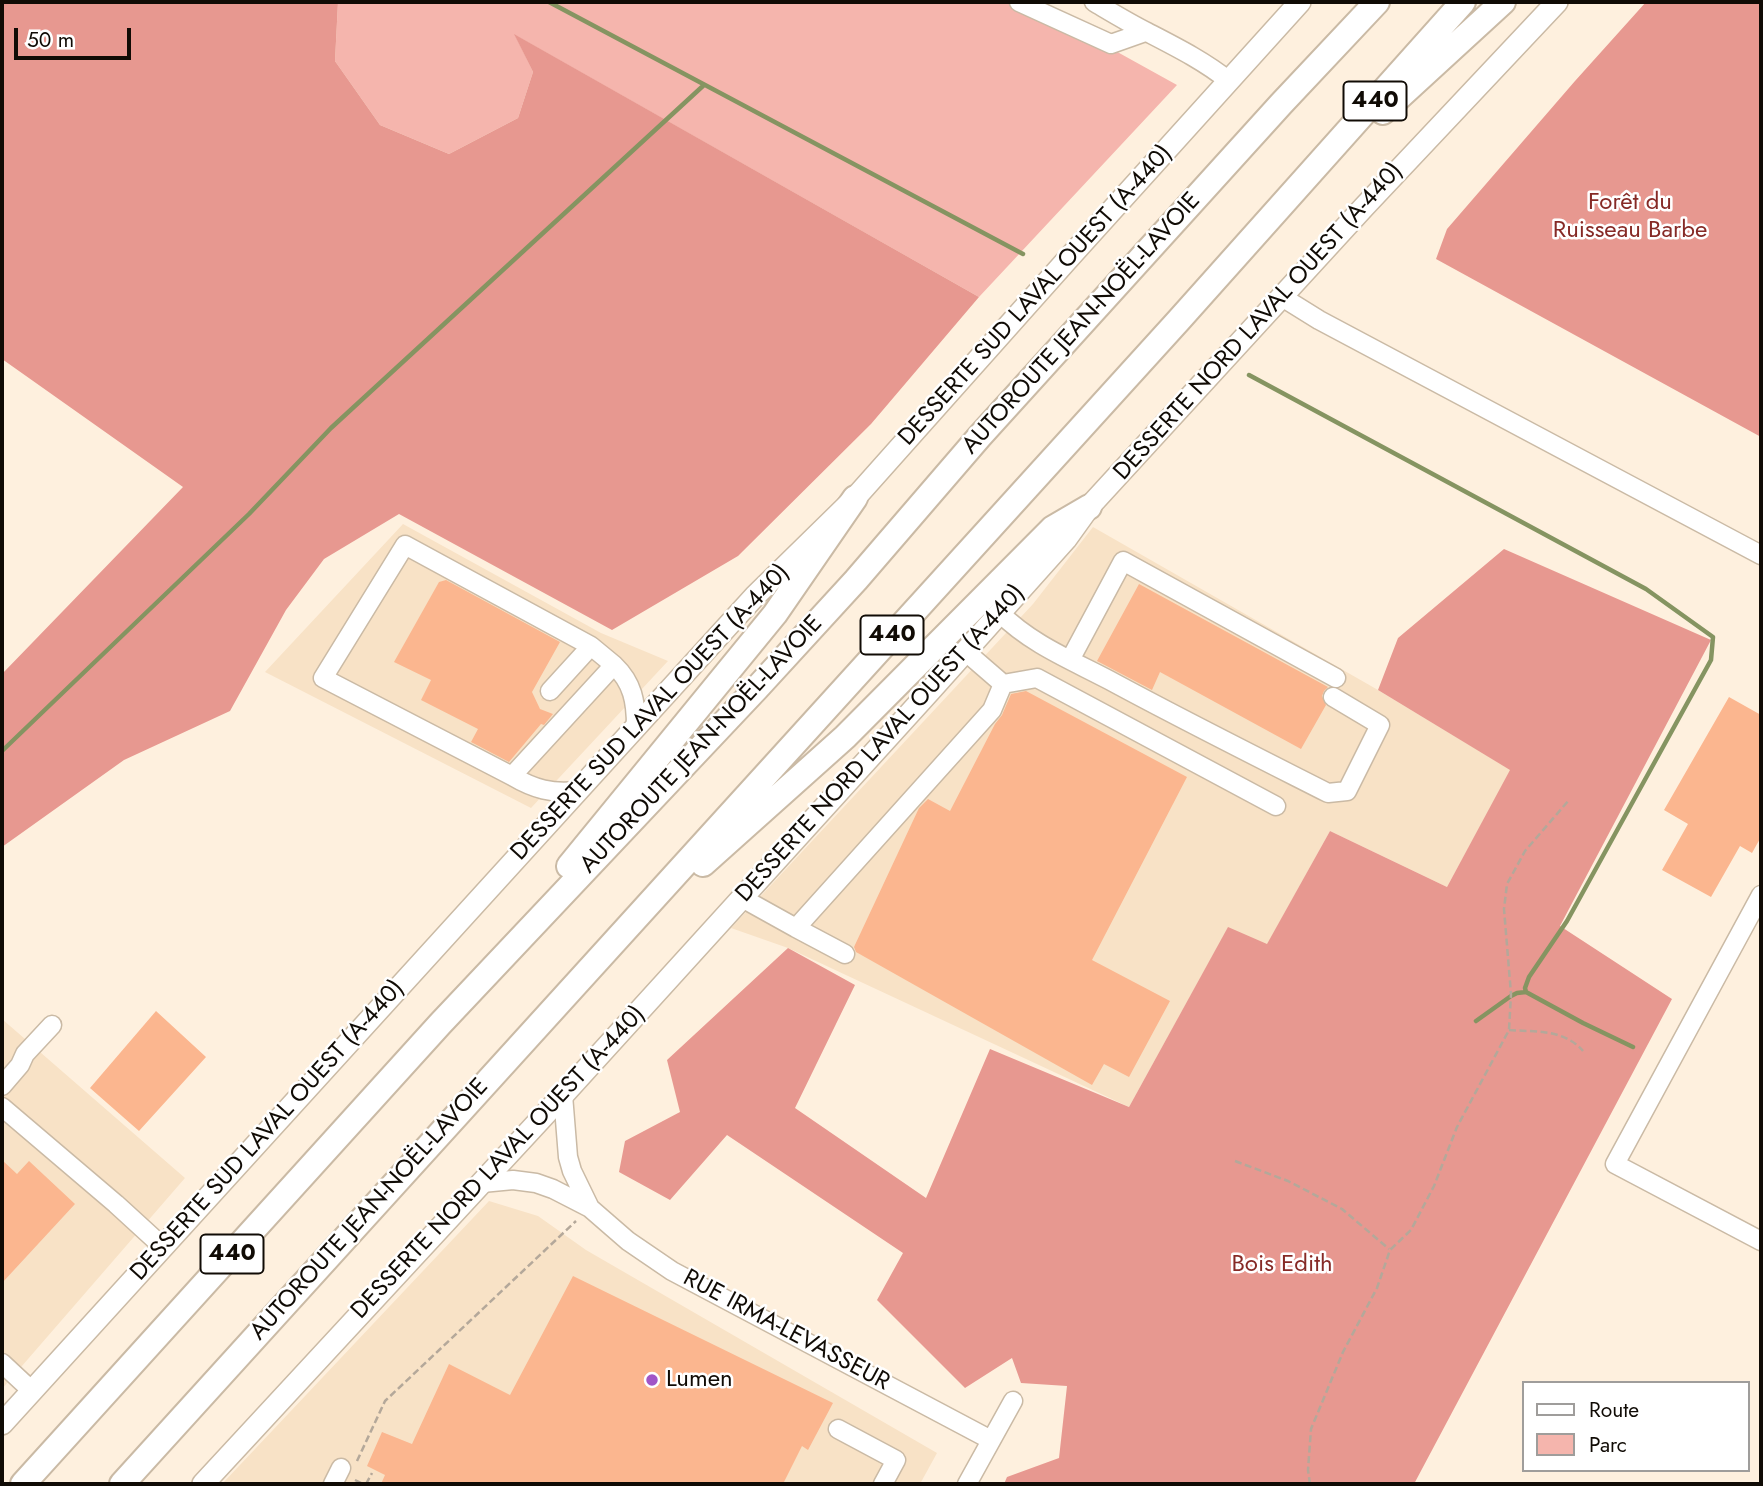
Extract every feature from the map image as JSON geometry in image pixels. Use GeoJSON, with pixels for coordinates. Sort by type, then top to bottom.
{"type":"FeatureCollection","features":[{"type":"Feature","properties":{"kind":"highway"},"geometry":{"type":"LineString","coordinates":[[1281,104],[1359,2]]}},
{"type":"Feature","properties":{"kind":"highway","name":"AUTOROUTE JEAN-NOËL-LAVOIE"},"geometry":{"type":"LineString","coordinates":[[23,1484],[440,1024],[856,580],[989,426],[1377,2]]}},
{"type":"Feature","properties":{"kind":"highway","name":"AUTOROUTE JEAN-NOËL-LAVOIE"},"geometry":{"type":"LineString","coordinates":[[122,1484],[1292,195],[1463,2]]}},
{"type":"Feature","properties":{"kind":"highway"},"geometry":{"type":"LineString","coordinates":[[1292,195],[1503,2]]}},
{"type":"Feature","properties":{"kind":"highway"},"geometry":{"type":"LineString","coordinates":[[440,1024],[775,614],[855,498]]}},
{"type":"Feature","properties":{"kind":"highway"},"geometry":{"type":"LineString","coordinates":[[606,951],[845,737],[1053,528],[1089,507]]}},
{"type":"Feature","properties":{"kind":"main road","name":"DESSERTE SUD LAVAL OUEST (A-440)"},"geometry":{"type":"LineString","coordinates":[[2,1424],[755,596],[855,498],[1300,2]]}},
{"type":"Feature","properties":{"kind":"main road","name":"DESSERTE NORD LAVAL OUEST (A-440)"},"geometry":{"type":"LineString","coordinates":[[203,1484],[742,898],[1066,539],[1089,507],[1422,144],[1557,2]]}},
{"type":"Feature","properties":{"kind":"street"},"geometry":{"type":"LineString","coordinates":[[1019,2],[1111,44],[1145,32]]}},
{"type":"Feature","properties":{"kind":"street"},"geometry":{"type":"LineString","coordinates":[[1094,2],[1145,32],[1181,48],[1229,82]]}},
{"type":"Feature","properties":{"kind":"street"},"geometry":{"type":"LineString","coordinates":[[1282,297],[1319,320],[1761,555]]}},
{"type":"Feature","properties":{"kind":"street"},"geometry":{"type":"LineString","coordinates":[[577,791],[539,790],[523,783],[323,678],[405,545],[592,646],[621,672],[631,688],[636,710],[636,727]]}},
{"type":"Feature","properties":{"kind":"street"},"geometry":{"type":"LineString","coordinates":[[1070,660],[1123,561],[1336,678]]}},
{"type":"Feature","properties":{"kind":"street"},"geometry":{"type":"LineString","coordinates":[[1000,613],[1031,639],[1328,793],[1347,791],[1380,725],[1333,697]]}},
{"type":"Feature","properties":{"kind":"street"},"geometry":{"type":"LineString","coordinates":[[550,691],[592,646]]}},
{"type":"Feature","properties":{"kind":"street"},"geometry":{"type":"LineString","coordinates":[[965,652],[1003,684]]}},
{"type":"Feature","properties":{"kind":"street"},"geometry":{"type":"LineString","coordinates":[[512,776],[614,665]]}},
{"type":"Feature","properties":{"kind":"street"},"geometry":{"type":"LineString","coordinates":[[1003,684],[1037,678],[1276,806]]}},
{"type":"Feature","properties":{"kind":"street"},"geometry":{"type":"LineString","coordinates":[[796,928],[992,710],[1003,684]]}},
{"type":"Feature","properties":{"kind":"street"},"geometry":{"type":"LineString","coordinates":[[1761,895],[1615,1164],[1761,1241]]}},
{"type":"Feature","properties":{"kind":"street"},"geometry":{"type":"LineString","coordinates":[[742,898],[845,954]]}},
{"type":"Feature","properties":{"kind":"street"},"geometry":{"type":"LineString","coordinates":[[2,1086],[20,1065],[25,1054],[52,1025]]}},
{"type":"Feature","properties":{"kind":"street","name":"RUE IRMA-LEVASSEUR"},"geometry":{"type":"LineString","coordinates":[[563,1095],[568,1157],[590,1208]]}},
{"type":"Feature","properties":{"kind":"street"},"geometry":{"type":"LineString","coordinates":[[2,1107],[163,1247]]}},
{"type":"Feature","properties":{"kind":"street","name":"RUE IRMA-LEVASSEUR"},"geometry":{"type":"LineString","coordinates":[[482,1183],[513,1180],[536,1184],[590,1208],[628,1241],[672,1271],[991,1440]]}},
{"type":"Feature","properties":{"kind":"street"},"geometry":{"type":"LineString","coordinates":[[2,1363],[32,1391]]}},
{"type":"Feature","properties":{"kind":"street"},"geometry":{"type":"LineString","coordinates":[[967,1484],[1013,1401]]}},
{"type":"Feature","properties":{"kind":"street"},"geometry":{"type":"LineString","coordinates":[[838,1429],[896,1460],[883,1484]]}},
{"type":"Feature","properties":{"kind":"path"},"geometry":{"type":"LineString","coordinates":[[1310,1484],[1308,1470],[1311,1429],[1343,1352],[1377,1287],[1390,1250],[1410,1230],[1434,1186],[1457,1127],[1509,1030],[1511,994],[1504,909],[1507,884],[1525,851],[1569,800]]}},
{"type":"Feature","properties":{"kind":"path"},"geometry":{"type":"LineString","coordinates":[[1509,1030],[1561,1035],[1583,1051]]}},
{"type":"Feature","properties":{"kind":"path"},"geometry":{"type":"LineString","coordinates":[[1235,1161],[1288,1181],[1342,1209],[1390,1250]]}},
{"type":"Feature","properties":{"kind":"path"},"geometry":{"type":"LineString","coordinates":[[372,1473],[364,1484],[345,1473],[385,1401],[576,1221]]}},
{"type":"Feature","properties":{"kind":"shaded area"},"geometry":{"type":"Polygon","coordinates":[[[403,524],[601,633],[668,661],[531,808],[265,672],[403,524]]]}},
{"type":"Feature","properties":{"kind":"shaded area"},"geometry":{"type":"Polygon","coordinates":[[[1093,527],[1378,690],[1511,770],[1447,887],[1330,831],[1267,945],[1228,928],[1129,1107],[788,948],[731,928],[1033,604],[1093,527]]]}},
{"type":"Feature","properties":{"kind":"shaded area"},"geometry":{"type":"Polygon","coordinates":[[[2,1019],[185,1178],[2,1389],[2,1019]]]}},
{"type":"Feature","properties":{"kind":"shaded area"},"geometry":{"type":"Polygon","coordinates":[[[489,1201],[538,1216],[586,1250],[937,1453],[920,1484],[222,1484],[489,1201]]]}},
{"type":"Feature","properties":{"kind":"green space"},"geometry":{"type":"Polygon","coordinates":[[[2,2],[338,2],[335,61],[380,125],[449,154],[518,118],[533,72],[514,34],[979,297],[871,424],[738,556],[612,630],[399,514],[324,559],[286,610],[230,711],[124,760],[2,847],[2,674],[183,487],[2,359],[2,2]]]}},
{"type":"Feature","properties":{"kind":"green space"},"geometry":{"type":"Polygon","coordinates":[[[338,2],[1027,2],[1177,85],[979,297],[515,35],[533,72],[518,118],[449,154],[380,125],[335,61],[338,2]]]}},
{"type":"Feature","properties":{"kind":"green space","name":"Forêt du Ruisseau Barbe"},"geometry":{"type":"Polygon","coordinates":[[[1646,2],[1761,2],[1761,437],[1436,259],[1447,229],[1646,2]]]}},
{"type":"Feature","properties":{"kind":"green space","name":"Bois Edith"},"geometry":{"type":"Polygon","coordinates":[[[1504,549],[1711,640],[1560,926],[1672,999],[1414,1484],[1004,1484],[1007,1477],[1059,1458],[1067,1386],[1021,1383],[1012,1358],[965,1388],[877,1300],[903,1253],[727,1135],[670,1200],[619,1172],[625,1141],[680,1112],[667,1060],[788,948],[855,985],[795,1108],[926,1198],[990,1049],[1129,1107],[1228,927],[1267,944],[1330,831],[1447,887],[1510,770],[1378,690],[1398,638],[1504,549]]]}},
{"type":"Feature","properties":{"kind":"building"},"geometry":{"type":"Polygon","coordinates":[[[446,580],[560,642],[532,692],[540,709],[553,714],[509,762],[471,742],[478,729],[421,700],[431,680],[394,662],[439,582],[446,580]]]}},
{"type":"Feature","properties":{"kind":"building"},"geometry":{"type":"Polygon","coordinates":[[[1139,584],[1328,687],[1322,696],[1326,705],[1301,749],[1160,672],[1152,690],[1097,661],[1139,584]]]}},
{"type":"Feature","properties":{"kind":"building"},"geometry":{"type":"Polygon","coordinates":[[[1026,691],[1187,777],[1092,960],[1170,1001],[1129,1077],[1104,1064],[1092,1085],[856,952],[854,947],[919,808],[928,799],[950,811],[1011,694],[1026,691]]]}},
{"type":"Feature","properties":{"kind":"building"},"geometry":{"type":"Polygon","coordinates":[[[1729,697],[1761,715],[1761,837],[1752,853],[1740,846],[1711,897],[1662,870],[1688,824],[1664,810],[1729,697]]]}},
{"type":"Feature","properties":{"kind":"building"},"geometry":{"type":"Polygon","coordinates":[[[156,1011],[206,1057],[139,1131],[90,1088],[156,1011]]]}},
{"type":"Feature","properties":{"kind":"building"},"geometry":{"type":"Polygon","coordinates":[[[2,1160],[17,1174],[29,1161],[75,1204],[2,1283],[2,1160]]]}},
{"type":"Feature","properties":{"kind":"building","name":"Lumen"},"geometry":{"type":"Polygon","coordinates":[[[573,1276],[833,1403],[808,1450],[802,1446],[783,1484],[381,1484],[385,1475],[367,1466],[382,1432],[412,1444],[449,1364],[510,1395],[573,1276]]]}},
{"type":"Feature","properties":{"kind":"waterway"},"geometry":{"type":"LineString","coordinates":[[549,2],[1023,254]]}},
{"type":"Feature","properties":{"kind":"waterway"},"geometry":{"type":"LineString","coordinates":[[2,751],[249,514],[331,428],[704,85]]}},
{"type":"Feature","properties":{"kind":"waterway"},"geometry":{"type":"LineString","coordinates":[[1249,375],[1646,589],[1713,637],[1711,660],[1567,921],[1529,977],[1525,988],[1526,992],[1633,1047]]}},
{"type":"Feature","properties":{"kind":"waterway"},"geometry":{"type":"LineString","coordinates":[[1476,1021],[1511,996],[1526,992]]}},
{"type":"Feature","properties":{"kind":"place","name":"Lumen"},"geometry":{"type":"Point","coordinates":[652,1380]}}]}
